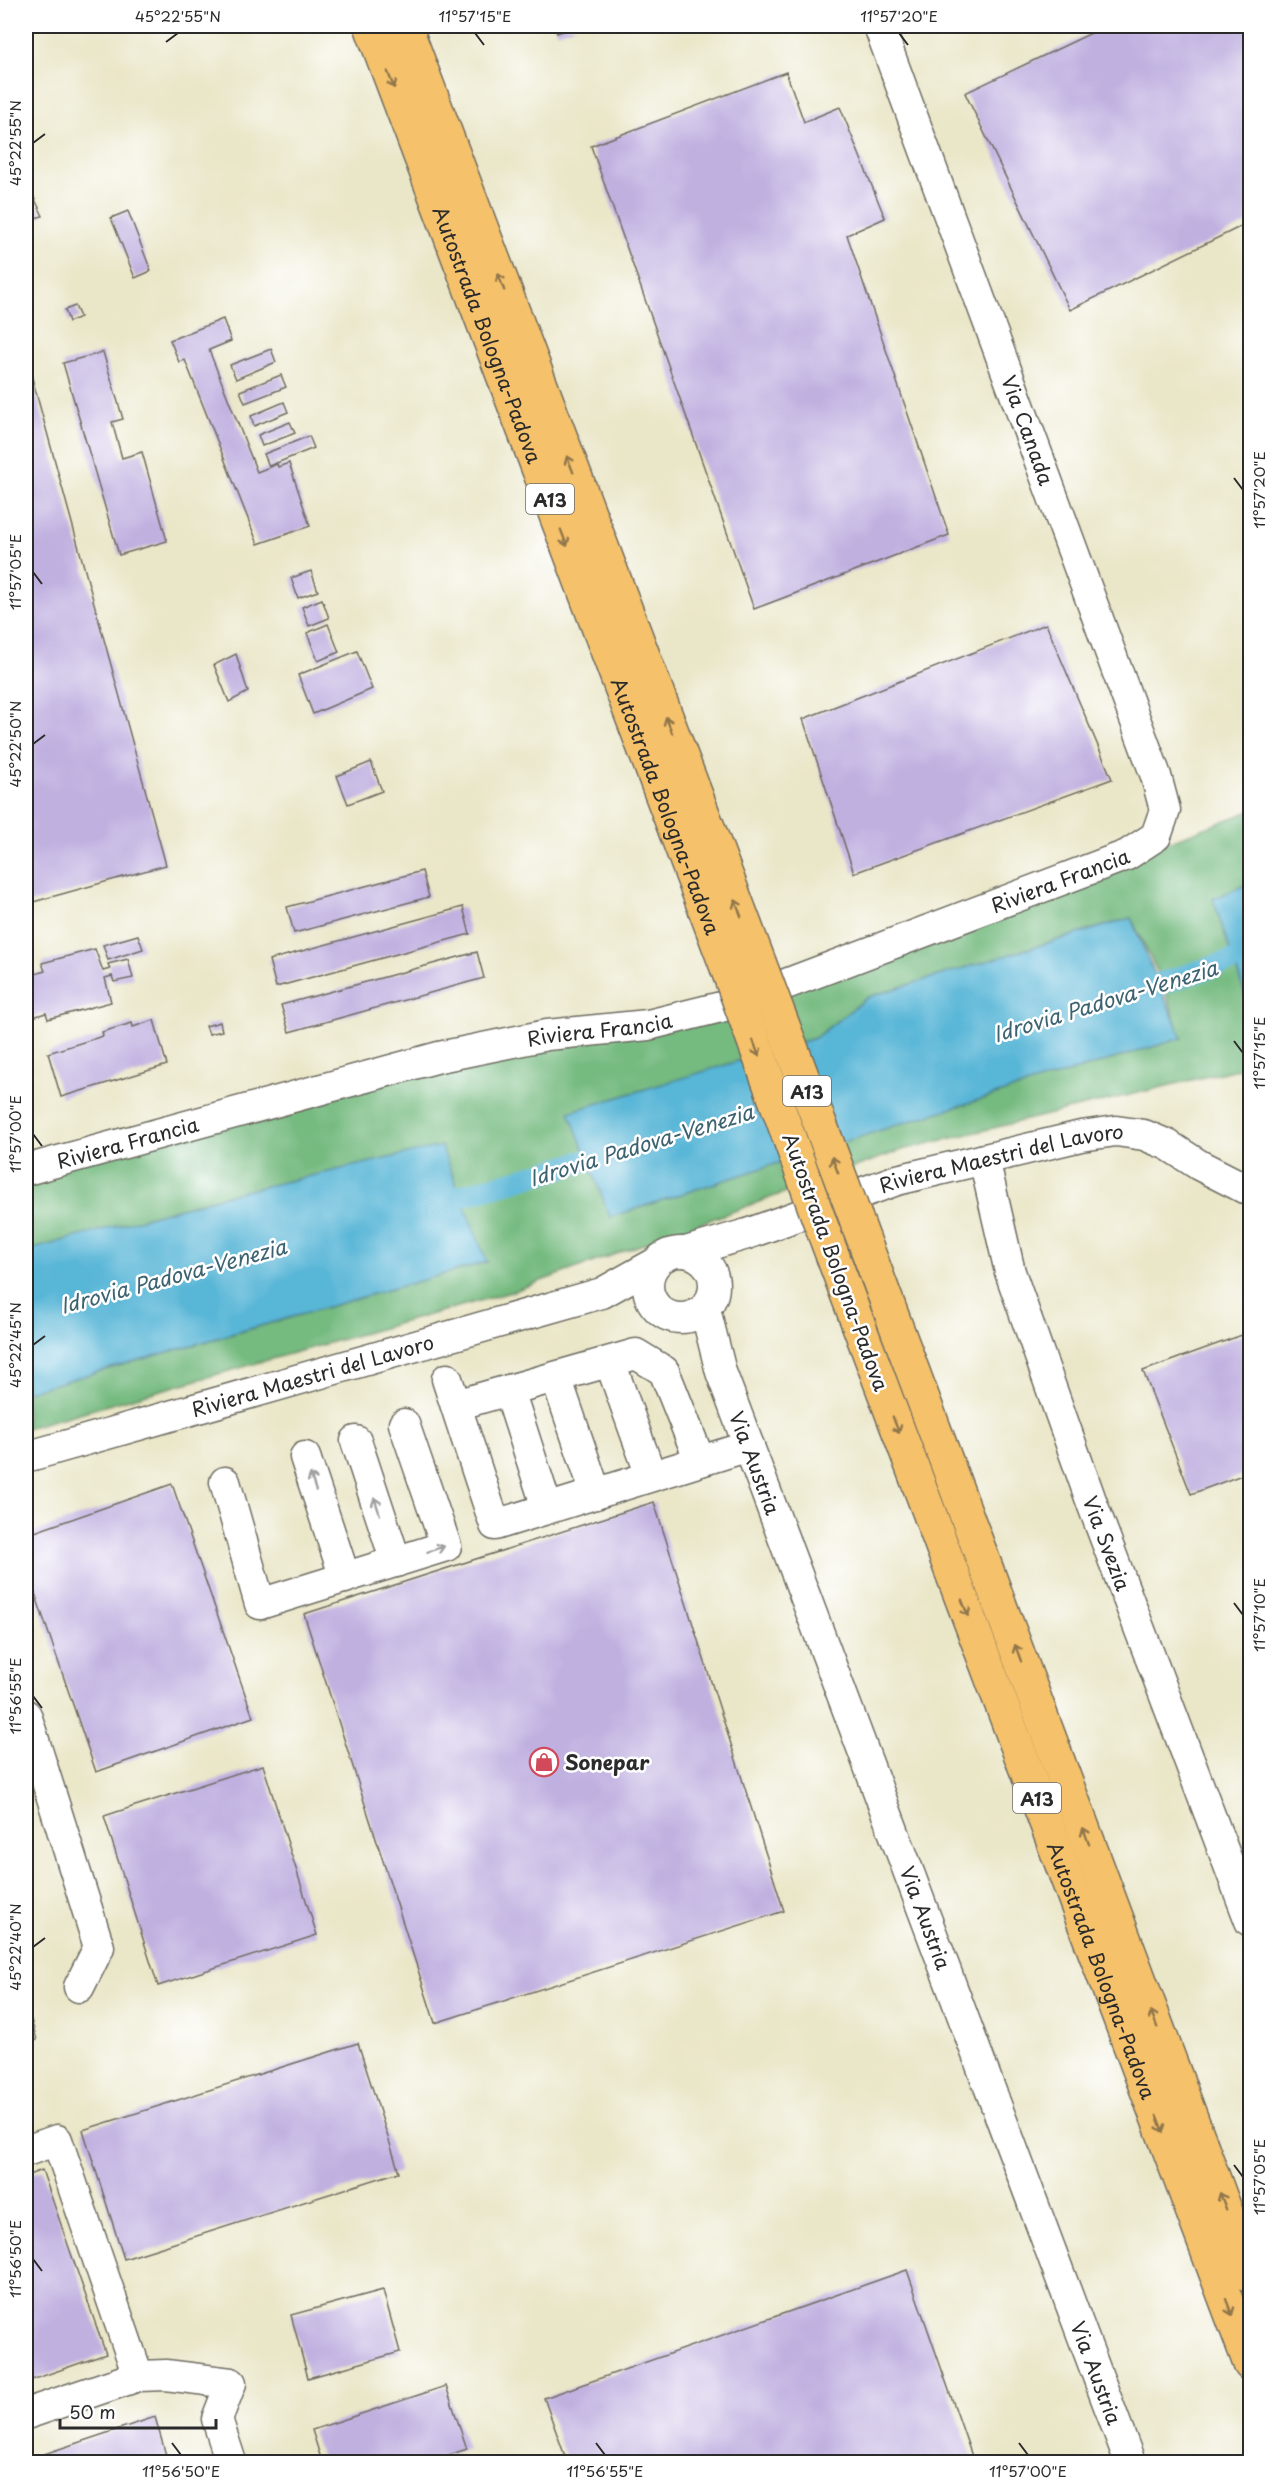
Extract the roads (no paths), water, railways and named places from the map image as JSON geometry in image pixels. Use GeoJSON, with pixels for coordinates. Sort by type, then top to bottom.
{"type":"FeatureCollection","features":[{"type":"Feature","properties":{"kind":"highway","name":"Autostrada Bologna-Padova"},"geometry":{"type":"LineString","coordinates":[[371,26],[744,968],[856,1219],[1251,2276]]}},
{"type":"Feature","properties":{"kind":"highway","name":"Autostrada Bologna-Padova"},"geometry":{"type":"LineString","coordinates":[[405,26],[744,968],[824,1233],[1251,2364]]}},
{"type":"Feature","properties":{"kind":"street","name":"Via Canada"},"geometry":{"type":"LineString","coordinates":[[879,26],[1156,776],[1165,810],[1156,836]]}},
{"type":"Feature","properties":{"kind":"street","name":"Riviera Francia"},"geometry":{"type":"LineString","coordinates":[[26,1170],[439,1057],[547,1035],[648,1025],[733,1005],[1127,855],[1156,836]]}},
{"type":"Feature","properties":{"kind":"street","name":"Riviera Maestri del Lavoro"},"geometry":{"type":"LineString","coordinates":[[26,1457],[602,1293],[654,1264],[663,1256],[674,1252],[686,1252],[747,1234],[897,1180],[1081,1136],[1116,1131],[1144,1135],[1168,1145],[1199,1165],[1251,1191]]}},
{"type":"Feature","properties":{"kind":"street","name":"Via Svezia"},"geometry":{"type":"LineString","coordinates":[[984,1158],[1010,1272],[1093,1506],[1251,1921]]}},
{"type":"Feature","properties":{"kind":"street","name":"Riviera Maestri del Lavoro"},"geometry":{"type":"LineString","coordinates":[[602,1293],[629,1295],[651,1302],[668,1316],[691,1314],[712,1298],[713,1275],[727,1253],[747,1234]]}},
{"type":"Feature","properties":{"kind":"street"},"geometry":{"type":"LineString","coordinates":[[686,1252],[703,1259],[713,1275]]}},
{"type":"Feature","properties":{"kind":"street"},"geometry":{"type":"LineString","coordinates":[[651,1302],[647,1282],[654,1264]]}},
{"type":"Feature","properties":{"kind":"street","name":"Via Austria"},"geometry":{"type":"LineString","coordinates":[[691,1314],[702,1343],[721,1372],[1130,2463]]}},
{"type":"Feature","properties":{"kind":"street"},"geometry":{"type":"LineString","coordinates":[[700,1461],[664,1371],[636,1354],[509,1390],[451,1392],[495,1525],[749,1446]]}},
{"type":"Feature","properties":{"kind":"street"},"geometry":{"type":"LineString","coordinates":[[610,1362],[651,1476]]}},
{"type":"Feature","properties":{"kind":"street"},"geometry":{"type":"LineString","coordinates":[[556,1377],[596,1494]]}},
{"type":"Feature","properties":{"kind":"street"},"geometry":{"type":"LineString","coordinates":[[509,1390],[547,1508]]}},
{"type":"Feature","properties":{"kind":"street"},"geometry":{"type":"LineString","coordinates":[[225,1482],[260,1604],[446,1546],[404,1424]]}},
{"type":"Feature","properties":{"kind":"street"},"geometry":{"type":"LineString","coordinates":[[356,1441],[396,1562]]}},
{"type":"Feature","properties":{"kind":"street"},"geometry":{"type":"LineString","coordinates":[[305,1457],[345,1578]]}},
{"type":"Feature","properties":{"kind":"street"},"geometry":{"type":"LineString","coordinates":[[26,1715],[99,1947],[80,1987]]}},
{"type":"Feature","properties":{"kind":"street"},"geometry":{"type":"LineString","coordinates":[[26,2151],[57,2140],[138,2376]]}},
{"type":"Feature","properties":{"kind":"street"},"geometry":{"type":"LineString","coordinates":[[26,2414],[138,2376],[166,2375],[231,2383],[217,2420],[231,2463]]}},
{"type":"Feature","properties":{"kind":"water"},"geometry":{"type":"Polygon","coordinates":[[[1250,883],[1250,1010],[1213,899],[1250,883]]]}},
{"type":"Feature","properties":{"kind":"water"},"geometry":{"type":"Polygon","coordinates":[[[1131,918],[1182,1038],[903,1123],[610,1217],[569,1112],[815,1038],[868,997],[1131,918]]]}},
{"type":"Feature","properties":{"kind":"water"},"geometry":{"type":"Polygon","coordinates":[[[441,1146],[487,1262],[26,1392],[26,1251],[231,1194],[441,1146]]]}},
{"type":"Feature","properties":{"kind":"waterway","name":"Idrovia Padova-Venezia"},"geometry":{"type":"LineString","coordinates":[[1130,993],[1250,955]]}},
{"type":"Feature","properties":{"kind":"waterway","name":"Idrovia Padova-Venezia"},"geometry":{"type":"LineString","coordinates":[[432,1204],[617,1152]]}},
{"type":"Feature","properties":{"kind":"place","name":"Sonepar"},"geometry":{"type":"Point","coordinates":[544,1762]}}]}
